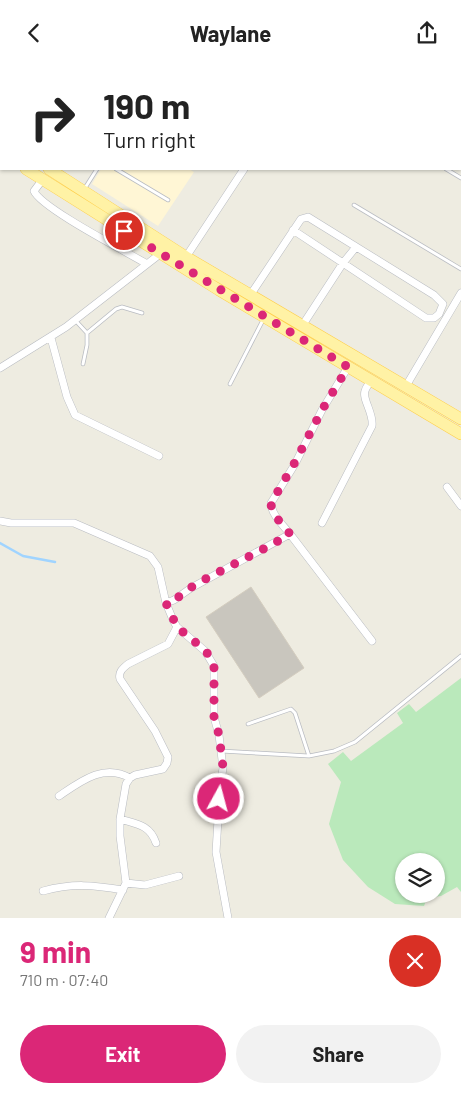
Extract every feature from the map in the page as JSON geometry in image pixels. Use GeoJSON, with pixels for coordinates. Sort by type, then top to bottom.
{"type":"FeatureCollection","features":[{"type":"Feature","properties":{"kind":"main road"},"geometry":{"type":"LineString","coordinates":[[30,170],[46,174],[84,191],[186,257],[461,419]]}},
{"type":"Feature","properties":{"kind":"main road"},"geometry":{"type":"LineString","coordinates":[[46,174],[124,231],[160,254],[461,434]]}},
{"type":"Feature","properties":{"kind":"street"},"geometry":{"type":"LineString","coordinates":[[186,257],[243,170]]}},
{"type":"Feature","properties":{"kind":"street"},"geometry":{"type":"LineString","coordinates":[[46,174],[34,191],[40,199],[60,213],[147,264]]}},
{"type":"Feature","properties":{"kind":"street"},"geometry":{"type":"LineString","coordinates":[[251,295],[294,230],[302,219],[308,217],[440,300],[443,304],[439,314],[434,318],[426,318],[294,230]]}},
{"type":"Feature","properties":{"kind":"street"},"geometry":{"type":"LineString","coordinates":[[116,246],[124,231]]}},
{"type":"Feature","properties":{"kind":"street"},"geometry":{"type":"LineString","coordinates":[[302,325],[343,263],[356,247]]}},
{"type":"Feature","properties":{"kind":"street"},"geometry":{"type":"LineString","coordinates":[[0,368],[51,338],[160,254]]}},
{"type":"Feature","properties":{"kind":"street"},"geometry":{"type":"LineString","coordinates":[[406,386],[461,293]]}},
{"type":"Feature","properties":{"kind":"street"},"geometry":{"type":"LineString","coordinates":[[51,338],[67,397],[75,415],[159,456]]}},
{"type":"Feature","properties":{"kind":"street"},"geometry":{"type":"LineString","coordinates":[[348,367],[322,410],[271,503],[271,507],[372,641]]}},
{"type":"Feature","properties":{"kind":"street"},"geometry":{"type":"LineString","coordinates":[[322,523],[372,426],[372,414],[364,397],[364,392],[371,380]]}},
{"type":"Feature","properties":{"kind":"street"},"geometry":{"type":"LineString","coordinates":[[447,487],[461,506]]}},
{"type":"Feature","properties":{"kind":"street"},"geometry":{"type":"LineString","coordinates":[[0,521],[11,523],[74,523],[150,556],[158,567],[166,603],[177,627],[206,651],[214,666],[214,717],[223,767],[216,852],[228,918]]}},
{"type":"Feature","properties":{"kind":"street"},"geometry":{"type":"LineString","coordinates":[[166,603],[174,601],[182,593],[195,585],[290,534]]}},
{"type":"Feature","properties":{"kind":"street"},"geometry":{"type":"LineString","coordinates":[[59,796],[84,780],[101,773],[114,772],[130,778],[163,769],[168,757],[155,731],[120,679],[120,674],[123,667],[168,644],[177,627]]}},
{"type":"Feature","properties":{"kind":"street"},"geometry":{"type":"LineString","coordinates":[[110,918],[124,887],[120,819],[126,784],[130,778]]}},
{"type":"Feature","properties":{"kind":"street"},"geometry":{"type":"LineString","coordinates":[[120,819],[140,825],[153,833],[156,843]]}},
{"type":"Feature","properties":{"kind":"street"},"geometry":{"type":"LineString","coordinates":[[43,891],[71,885],[124,887],[145,885],[179,876]]}},
{"type":"Feature","properties":{"kind":"lane"},"geometry":{"type":"LineString","coordinates":[[84,191],[96,170]]}},
{"type":"Feature","properties":{"kind":"lane"},"geometry":{"type":"LineString","coordinates":[[118,170],[168,200]]}},
{"type":"Feature","properties":{"kind":"lane"},"geometry":{"type":"LineString","coordinates":[[448,170],[461,178]]}},
{"type":"Feature","properties":{"kind":"lane"},"geometry":{"type":"LineString","coordinates":[[354,205],[461,269]]}},
{"type":"Feature","properties":{"kind":"lane"},"geometry":{"type":"LineString","coordinates":[[84,364],[88,333],[116,309],[122,307],[142,313]]}},
{"type":"Feature","properties":{"kind":"lane"},"geometry":{"type":"LineString","coordinates":[[230,384],[265,318]]}},
{"type":"Feature","properties":{"kind":"lane"},"geometry":{"type":"LineString","coordinates":[[75,320],[88,333]]}},
{"type":"Feature","properties":{"kind":"lane"},"geometry":{"type":"LineString","coordinates":[[221,751],[309,757],[334,751],[356,742],[461,655]]}},
{"type":"Feature","properties":{"kind":"lane"},"geometry":{"type":"LineString","coordinates":[[248,724],[291,709],[295,713],[309,757]]}},
{"type":"Feature","properties":{"kind":"shaded area"},"geometry":{"type":"Polygon","coordinates":[[[100,170],[191,170],[194,172],[158,226],[92,184],[100,170]]]}},
{"type":"Feature","properties":{"kind":"green space"},"geometry":{"type":"Polygon","coordinates":[[[461,678],[461,892],[457,887],[445,894],[445,853],[395,853],[395,903],[425,903],[424,906],[395,904],[368,887],[343,860],[329,824],[341,782],[328,764],[343,752],[351,761],[403,723],[397,713],[409,704],[416,712],[461,678]]]}},
{"type":"Feature","properties":{"kind":"building"},"geometry":{"type":"Polygon","coordinates":[[[251,587],[304,668],[259,698],[206,617],[251,587]]]}},
{"type":"Feature","properties":{"kind":"waterway"},"geometry":{"type":"LineString","coordinates":[[0,543],[23,556],[55,562]]}},
{"type":"Feature","properties":{"kind":"route"},"geometry":{"type":"LineString","coordinates":[[124,231],[348,367],[271,503],[274,513],[290,534],[182,593],[174,601],[166,603],[177,627],[206,651],[214,666],[214,717],[219,735],[223,767],[219,799]]}}]}
